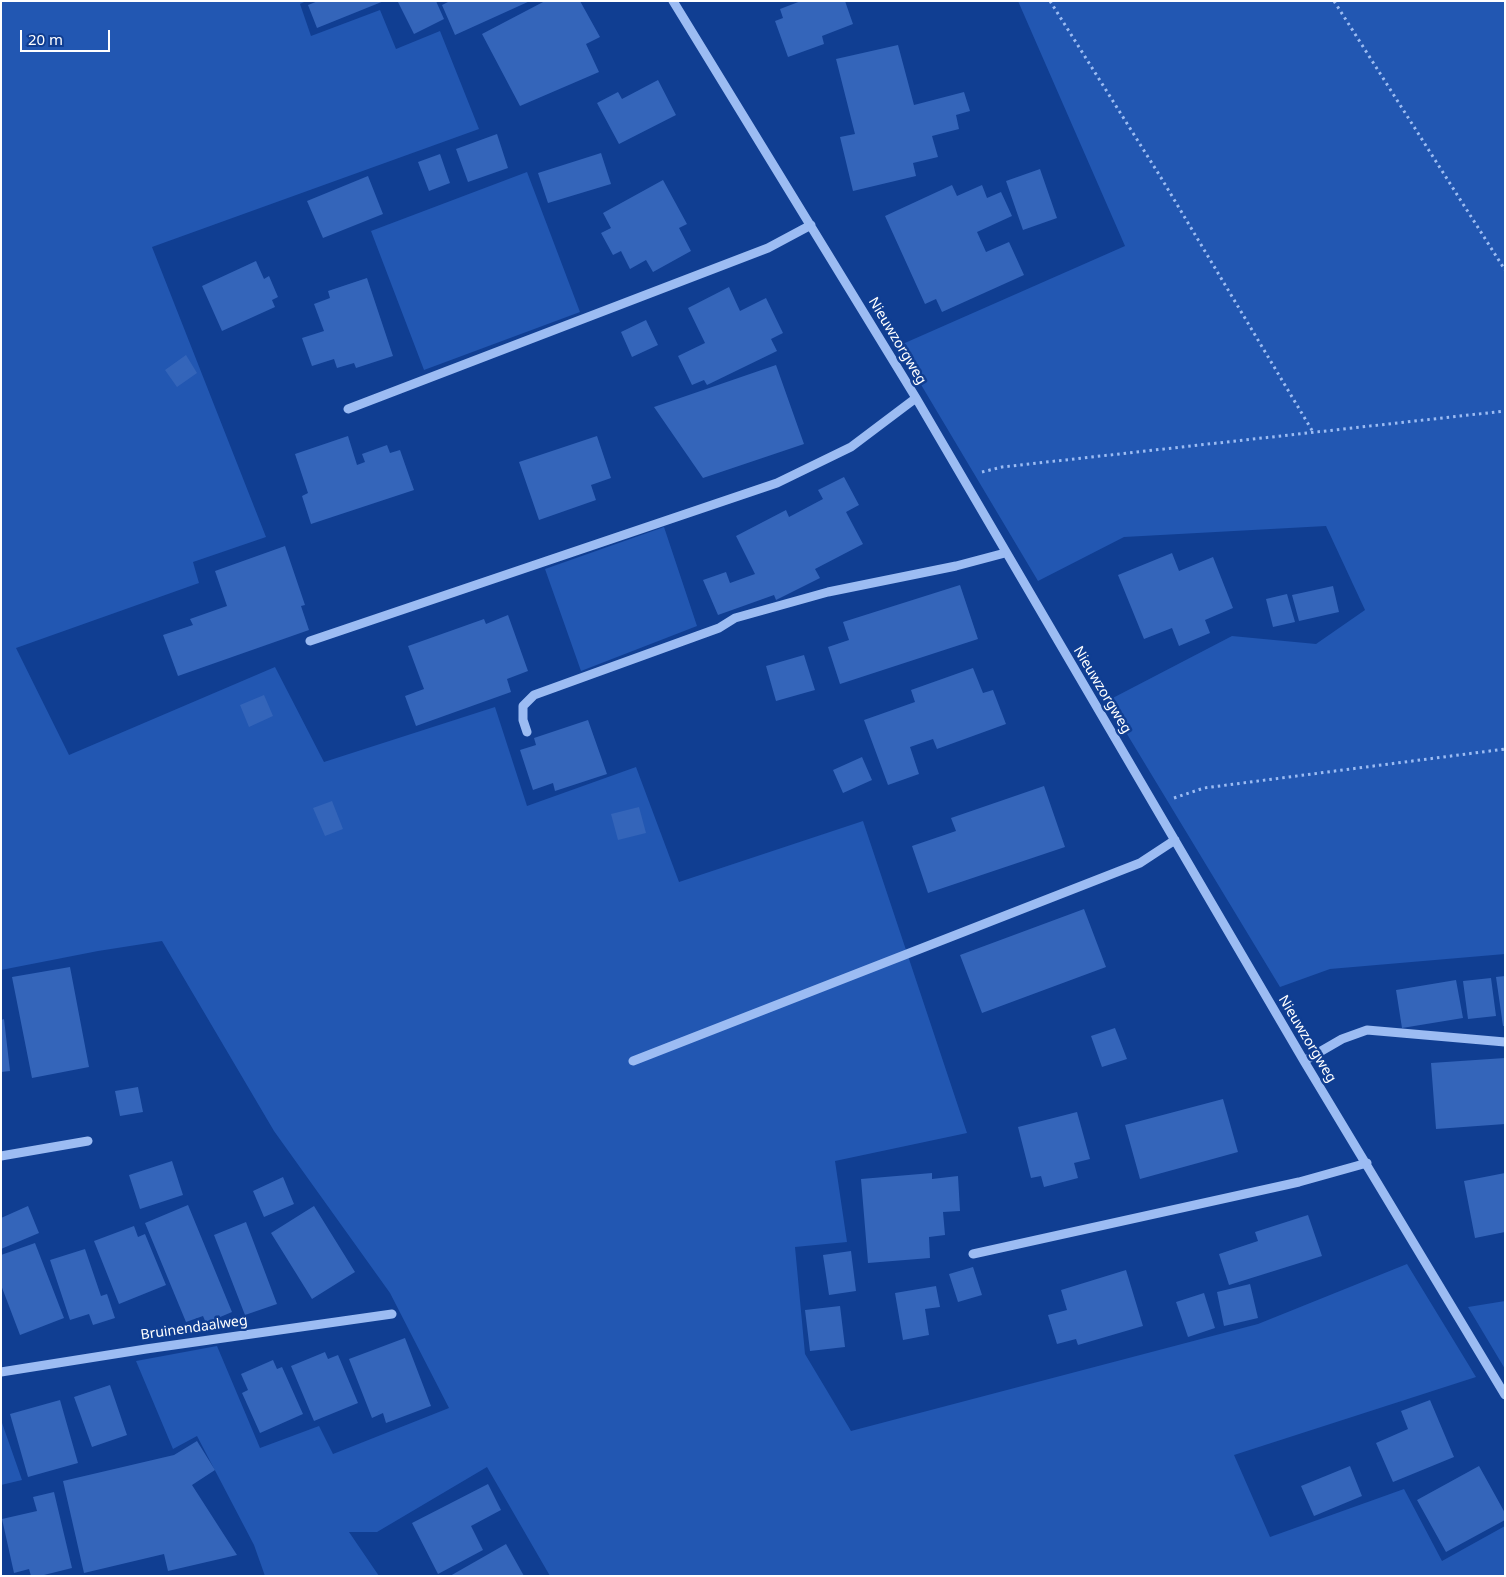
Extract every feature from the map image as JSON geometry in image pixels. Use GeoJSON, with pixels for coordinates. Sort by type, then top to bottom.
{"type":"FeatureCollection","features":[{"type":"Feature","properties":{"kind":"street","name":"Nieuwzorgweg"},"geometry":{"type":"LineString","coordinates":[[673,1],[916,398],[1304,1061],[1505,1395]]}},
{"type":"Feature","properties":{"kind":"street"},"geometry":{"type":"LineString","coordinates":[[348,409],[768,248],[811,225]]}},
{"type":"Feature","properties":{"kind":"street"},"geometry":{"type":"LineString","coordinates":[[310,641],[776,483],[851,447],[916,398]]}},
{"type":"Feature","properties":{"kind":"street"},"geometry":{"type":"LineString","coordinates":[[527,732],[523,720],[523,706],[534,695],[719,628],[734,618],[828,592],[956,566],[1005,553]]}},
{"type":"Feature","properties":{"kind":"street"},"geometry":{"type":"LineString","coordinates":[[633,1061],[1140,863],[1175,840]]}},
{"type":"Feature","properties":{"kind":"street"},"geometry":{"type":"LineString","coordinates":[[1304,1061],[1342,1039],[1367,1030],[1505,1042]]}},
{"type":"Feature","properties":{"kind":"street"},"geometry":{"type":"LineString","coordinates":[[1,1156],[88,1142]]}},
{"type":"Feature","properties":{"kind":"street"},"geometry":{"type":"LineString","coordinates":[[974,1254],[1299,1182],[1366,1163]]}},
{"type":"Feature","properties":{"kind":"street","name":"Bruinendaalweg"},"geometry":{"type":"LineString","coordinates":[[1,1372],[392,1314]]}},
{"type":"Feature","properties":{"kind":"path"},"geometry":{"type":"LineString","coordinates":[[1050,1],[1160,176],[1313,432]]}},
{"type":"Feature","properties":{"kind":"path"},"geometry":{"type":"LineString","coordinates":[[1334,1],[1505,270]]}},
{"type":"Feature","properties":{"kind":"path"},"geometry":{"type":"LineString","coordinates":[[962,476],[1002,468],[1505,412]]}},
{"type":"Feature","properties":{"kind":"path"},"geometry":{"type":"LineString","coordinates":[[1154,805],[1204,788],[1505,749]]}},
{"type":"Feature","properties":{"kind":"shaded area"},"geometry":{"type":"Polygon","coordinates":[[[1,1],[306,1],[300,4],[311,36],[380,10],[396,49],[440,31],[479,129],[152,247],[266,537],[193,562],[199,583],[16,648],[69,755],[275,667],[324,762],[495,707],[527,806],[636,767],[679,882],[863,821],[967,1133],[835,1161],[847,1242],[795,1247],[805,1354],[851,1431],[1258,1324],[1407,1264],[1476,1377],[1234,1455],[1270,1537],[1404,1489],[1442,1561],[1505,1526],[1505,1576],[550,1576],[487,1467],[377,1532],[349,1532],[379,1576],[265,1576],[254,1545],[197,1436],[173,1449],[136,1361],[217,1346],[260,1448],[319,1426],[333,1454],[449,1408],[390,1293],[274,1131],[162,941],[98,951],[1,970],[1,1]]]}},
{"type":"Feature","properties":{"kind":"shaded area"},"geometry":{"type":"Polygon","coordinates":[[[1018,1],[1505,1],[1505,954],[1330,969],[1280,987],[1107,701],[1232,636],[1316,644],[1365,610],[1326,526],[1124,537],[1038,581],[898,346],[1125,246],[1018,1]]]}},
{"type":"Feature","properties":{"kind":"shaded area"},"geometry":{"type":"Polygon","coordinates":[[[527,172],[580,312],[424,370],[371,231],[527,172]]]}},
{"type":"Feature","properties":{"kind":"shaded area"},"geometry":{"type":"Polygon","coordinates":[[[664,527],[697,626],[581,671],[545,569],[664,527]]]}},
{"type":"Feature","properties":{"kind":"shaded area"},"geometry":{"type":"Polygon","coordinates":[[[1505,1301],[1505,1369],[1468,1307],[1505,1301]]]}},
{"type":"Feature","properties":{"kind":"shaded area"},"geometry":{"type":"Polygon","coordinates":[[[1,1420],[22,1480],[1,1485],[1,1420]]]}},
{"type":"Feature","properties":{"kind":"building"},"geometry":{"type":"Polygon","coordinates":[[[318,1],[384,1],[317,28],[308,5],[318,1]]]}},
{"type":"Feature","properties":{"kind":"building"},"geometry":{"type":"Polygon","coordinates":[[[436,1],[444,19],[414,34],[398,2],[436,1]]]}},
{"type":"Feature","properties":{"kind":"building"},"geometry":{"type":"Polygon","coordinates":[[[450,1],[530,1],[455,35],[442,5],[450,1]]]}},
{"type":"Feature","properties":{"kind":"building"},"geometry":{"type":"Polygon","coordinates":[[[545,1],[580,1],[600,37],[586,44],[599,72],[520,106],[482,34],[545,1]]]}},
{"type":"Feature","properties":{"kind":"building"},"geometry":{"type":"Polygon","coordinates":[[[801,1],[845,1],[853,24],[822,36],[824,44],[788,57],[775,21],[783,18],[780,9],[801,1]]]}},
{"type":"Feature","properties":{"kind":"building"},"geometry":{"type":"Polygon","coordinates":[[[898,45],[914,105],[964,92],[970,111],[956,115],[959,129],[932,136],[938,157],[913,163],[916,176],[853,191],[840,137],[855,134],[836,59],[898,45]]]}},
{"type":"Feature","properties":{"kind":"building"},"geometry":{"type":"Polygon","coordinates":[[[658,80],[676,115],[619,144],[597,103],[618,92],[622,99],[658,80]]]}},
{"type":"Feature","properties":{"kind":"building"},"geometry":{"type":"Polygon","coordinates":[[[497,134],[508,168],[468,182],[456,149],[497,134]]]}},
{"type":"Feature","properties":{"kind":"building"},"geometry":{"type":"Polygon","coordinates":[[[601,153],[611,184],[548,203],[538,173],[601,153]]]}},
{"type":"Feature","properties":{"kind":"building"},"geometry":{"type":"Polygon","coordinates":[[[440,154],[450,183],[429,191],[418,162],[440,154]]]}},
{"type":"Feature","properties":{"kind":"building"},"geometry":{"type":"Polygon","coordinates":[[[1040,169],[1057,218],[1023,230],[1006,181],[1040,169]]]}},
{"type":"Feature","properties":{"kind":"building"},"geometry":{"type":"Polygon","coordinates":[[[368,176],[383,214],[323,238],[307,201],[368,176]]]}},
{"type":"Feature","properties":{"kind":"building"},"geometry":{"type":"Polygon","coordinates":[[[663,180],[687,224],[679,228],[691,251],[653,272],[646,260],[630,269],[621,251],[613,255],[601,233],[611,228],[603,213],[663,180]]]}},
{"type":"Feature","properties":{"kind":"building"},"geometry":{"type":"Polygon","coordinates":[[[952,185],[957,196],[982,185],[987,198],[1001,192],[1012,216],[977,232],[986,252],[1009,242],[1024,275],[942,312],[936,299],[925,304],[885,216],[952,185]]]}},
{"type":"Feature","properties":{"kind":"building"},"geometry":{"type":"Polygon","coordinates":[[[256,261],[264,279],[269,276],[278,297],[272,300],[275,307],[222,331],[202,286],[256,261]]]}},
{"type":"Feature","properties":{"kind":"building"},"geometry":{"type":"Polygon","coordinates":[[[367,278],[393,356],[356,368],[354,363],[337,368],[334,359],[312,366],[302,338],[324,331],[314,304],[330,298],[328,291],[367,278]]]}},
{"type":"Feature","properties":{"kind":"building"},"geometry":{"type":"Polygon","coordinates":[[[729,287],[740,311],[766,298],[783,333],[771,339],[777,351],[707,385],[704,380],[692,385],[678,356],[705,343],[688,308],[729,287]]]}},
{"type":"Feature","properties":{"kind":"building"},"geometry":{"type":"Polygon","coordinates":[[[646,320],[658,345],[632,357],[621,332],[646,320]]]}},
{"type":"Feature","properties":{"kind":"building"},"geometry":{"type":"Polygon","coordinates":[[[186,355],[197,373],[177,387],[165,370],[186,355]]]}},
{"type":"Feature","properties":{"kind":"building"},"geometry":{"type":"Polygon","coordinates":[[[776,365],[804,444],[703,478],[654,407],[776,365]]]}},
{"type":"Feature","properties":{"kind":"building"},"geometry":{"type":"Polygon","coordinates":[[[348,436],[357,465],[365,462],[362,454],[387,445],[390,453],[400,450],[414,490],[311,524],[302,496],[308,493],[295,454],[348,436]]]}},
{"type":"Feature","properties":{"kind":"building"},"geometry":{"type":"Polygon","coordinates":[[[597,436],[611,478],[591,485],[596,500],[539,520],[519,462],[597,436]]]}},
{"type":"Feature","properties":{"kind":"building"},"geometry":{"type":"Polygon","coordinates":[[[844,477],[859,505],[846,512],[863,544],[815,569],[820,578],[776,600],[774,595],[718,615],[703,580],[726,572],[730,583],[755,574],[736,536],[786,510],[789,517],[823,499],[818,490],[844,477]]]}},
{"type":"Feature","properties":{"kind":"building"},"geometry":{"type":"Polygon","coordinates":[[[285,546],[305,605],[301,606],[309,630],[178,676],[163,635],[193,625],[190,619],[227,606],[215,571],[285,546]]]}},
{"type":"Feature","properties":{"kind":"building"},"geometry":{"type":"Polygon","coordinates":[[[1172,553],[1179,571],[1213,557],[1233,608],[1205,620],[1210,633],[1179,646],[1172,628],[1144,639],[1118,575],[1172,553]]]}},
{"type":"Feature","properties":{"kind":"building"},"geometry":{"type":"Polygon","coordinates":[[[960,585],[978,639],[840,684],[828,647],[849,640],[843,622],[960,585]]]}},
{"type":"Feature","properties":{"kind":"building"},"geometry":{"type":"Polygon","coordinates":[[[1333,586],[1339,612],[1299,621],[1292,595],[1333,586]]]}},
{"type":"Feature","properties":{"kind":"building"},"geometry":{"type":"Polygon","coordinates":[[[1287,594],[1295,622],[1273,627],[1266,599],[1287,594]]]}},
{"type":"Feature","properties":{"kind":"building"},"geometry":{"type":"Polygon","coordinates":[[[508,615],[528,671],[507,679],[511,692],[416,726],[405,696],[424,689],[408,646],[484,619],[486,624],[508,615]]]}},
{"type":"Feature","properties":{"kind":"building"},"geometry":{"type":"Polygon","coordinates":[[[804,655],[815,690],[776,701],[766,666],[804,655]]]}},
{"type":"Feature","properties":{"kind":"building"},"geometry":{"type":"Polygon","coordinates":[[[973,668],[983,693],[993,690],[1006,724],[937,749],[933,739],[910,747],[919,774],[888,785],[864,720],[915,702],[911,690],[973,668]]]}},
{"type":"Feature","properties":{"kind":"building"},"geometry":{"type":"Polygon","coordinates":[[[264,695],[273,716],[249,727],[240,705],[264,695]]]}},
{"type":"Feature","properties":{"kind":"building"},"geometry":{"type":"Polygon","coordinates":[[[588,720],[607,774],[555,791],[553,783],[533,790],[520,750],[536,745],[534,738],[588,720]]]}},
{"type":"Feature","properties":{"kind":"building"},"geometry":{"type":"Polygon","coordinates":[[[862,757],[872,780],[843,793],[833,770],[862,757]]]}},
{"type":"Feature","properties":{"kind":"building"},"geometry":{"type":"Polygon","coordinates":[[[1044,786],[1065,847],[928,893],[912,846],[956,831],[951,818],[1044,786]]]}},
{"type":"Feature","properties":{"kind":"building"},"geometry":{"type":"Polygon","coordinates":[[[332,801],[343,829],[325,836],[313,808],[332,801]]]}},
{"type":"Feature","properties":{"kind":"building"},"geometry":{"type":"Polygon","coordinates":[[[639,807],[646,833],[618,840],[611,814],[639,807]]]}},
{"type":"Feature","properties":{"kind":"building"},"geometry":{"type":"Polygon","coordinates":[[[1084,909],[1106,967],[982,1013],[960,955],[1084,909]]]}},
{"type":"Feature","properties":{"kind":"building"},"geometry":{"type":"Polygon","coordinates":[[[70,967],[89,1067],[32,1078],[12,977],[70,967]]]}},
{"type":"Feature","properties":{"kind":"building"},"geometry":{"type":"Polygon","coordinates":[[[1505,976],[1505,1026],[1503,1026],[1496,977],[1505,976]]]}},
{"type":"Feature","properties":{"kind":"building"},"geometry":{"type":"Polygon","coordinates":[[[1491,978],[1496,1016],[1468,1019],[1463,981],[1491,978]]]}},
{"type":"Feature","properties":{"kind":"building"},"geometry":{"type":"Polygon","coordinates":[[[1456,980],[1463,1018],[1402,1028],[1396,990],[1456,980]]]}},
{"type":"Feature","properties":{"kind":"building"},"geometry":{"type":"Polygon","coordinates":[[[4,1019],[10,1071],[1,1072],[1,1020],[4,1019]]]}},
{"type":"Feature","properties":{"kind":"building"},"geometry":{"type":"Polygon","coordinates":[[[1115,1028],[1127,1059],[1102,1067],[1091,1036],[1115,1028]]]}},
{"type":"Feature","properties":{"kind":"building"},"geometry":{"type":"Polygon","coordinates":[[[1505,1058],[1505,1124],[1436,1129],[1431,1063],[1505,1058]]]}},
{"type":"Feature","properties":{"kind":"building"},"geometry":{"type":"Polygon","coordinates":[[[138,1087],[143,1112],[120,1116],[115,1091],[138,1087]]]}},
{"type":"Feature","properties":{"kind":"building"},"geometry":{"type":"Polygon","coordinates":[[[1223,1099],[1238,1152],[1140,1179],[1125,1125],[1223,1099]]]}},
{"type":"Feature","properties":{"kind":"building"},"geometry":{"type":"Polygon","coordinates":[[[1077,1112],[1090,1159],[1074,1163],[1078,1178],[1044,1187],[1041,1176],[1031,1178],[1018,1127],[1077,1112]]]}},
{"type":"Feature","properties":{"kind":"building"},"geometry":{"type":"Polygon","coordinates":[[[172,1161],[183,1195],[140,1209],[129,1175],[172,1161]]]}},
{"type":"Feature","properties":{"kind":"building"},"geometry":{"type":"Polygon","coordinates":[[[932,1173],[932,1179],[958,1176],[960,1211],[943,1212],[945,1235],[929,1237],[930,1258],[868,1263],[861,1179],[932,1173]]]}},
{"type":"Feature","properties":{"kind":"building"},"geometry":{"type":"Polygon","coordinates":[[[1505,1173],[1505,1232],[1475,1238],[1464,1181],[1505,1173]]]}},
{"type":"Feature","properties":{"kind":"building"},"geometry":{"type":"Polygon","coordinates":[[[283,1177],[294,1204],[264,1217],[253,1191],[283,1177]]]}},
{"type":"Feature","properties":{"kind":"building"},"geometry":{"type":"Polygon","coordinates":[[[188,1205],[232,1312],[206,1323],[203,1316],[186,1322],[145,1223],[188,1205]]]}},
{"type":"Feature","properties":{"kind":"building"},"geometry":{"type":"Polygon","coordinates":[[[28,1206],[39,1233],[1,1249],[1,1218],[28,1206]]]}},
{"type":"Feature","properties":{"kind":"building"},"geometry":{"type":"Polygon","coordinates":[[[314,1206],[355,1272],[312,1299],[271,1233],[314,1206]]]}},
{"type":"Feature","properties":{"kind":"building"},"geometry":{"type":"Polygon","coordinates":[[[1308,1215],[1322,1256],[1229,1285],[1219,1254],[1258,1241],[1255,1232],[1308,1215]]]}},
{"type":"Feature","properties":{"kind":"building"},"geometry":{"type":"Polygon","coordinates":[[[246,1222],[277,1304],[245,1315],[214,1235],[246,1222]]]}},
{"type":"Feature","properties":{"kind":"building"},"geometry":{"type":"Polygon","coordinates":[[[134,1226],[138,1237],[145,1234],[166,1285],[119,1304],[94,1241],[134,1226]]]}},
{"type":"Feature","properties":{"kind":"building"},"geometry":{"type":"Polygon","coordinates":[[[35,1243],[64,1318],[20,1335],[1,1285],[1,1255],[35,1243]]]}},
{"type":"Feature","properties":{"kind":"building"},"geometry":{"type":"Polygon","coordinates":[[[85,1249],[101,1296],[107,1294],[115,1318],[93,1325],[89,1314],[70,1320],[50,1260],[85,1249]]]}},
{"type":"Feature","properties":{"kind":"building"},"geometry":{"type":"Polygon","coordinates":[[[851,1251],[856,1291],[829,1295],[823,1255],[851,1251]]]}},
{"type":"Feature","properties":{"kind":"building"},"geometry":{"type":"Polygon","coordinates":[[[973,1267],[982,1295],[958,1302],[949,1274],[973,1267]]]}},
{"type":"Feature","properties":{"kind":"building"},"geometry":{"type":"Polygon","coordinates":[[[1126,1270],[1143,1326],[1078,1345],[1076,1339],[1057,1344],[1048,1315],[1067,1310],[1061,1290],[1126,1270]]]}},
{"type":"Feature","properties":{"kind":"building"},"geometry":{"type":"Polygon","coordinates":[[[1250,1284],[1258,1318],[1224,1326],[1217,1292],[1250,1284]]]}},
{"type":"Feature","properties":{"kind":"building"},"geometry":{"type":"Polygon","coordinates":[[[936,1286],[940,1307],[925,1309],[929,1335],[903,1340],[895,1293],[936,1286]]]}},
{"type":"Feature","properties":{"kind":"building"},"geometry":{"type":"Polygon","coordinates":[[[1204,1293],[1215,1328],[1188,1337],[1176,1302],[1204,1293]]]}},
{"type":"Feature","properties":{"kind":"building"},"geometry":{"type":"Polygon","coordinates":[[[840,1306],[845,1347],[810,1351],[805,1310],[840,1306]]]}},
{"type":"Feature","properties":{"kind":"building"},"geometry":{"type":"Polygon","coordinates":[[[405,1338],[431,1406],[386,1423],[383,1413],[372,1418],[349,1359],[405,1338]]]}},
{"type":"Feature","properties":{"kind":"building"},"geometry":{"type":"Polygon","coordinates":[[[325,1352],[328,1359],[338,1355],[358,1403],[314,1421],[291,1366],[325,1352]]]}},
{"type":"Feature","properties":{"kind":"building"},"geometry":{"type":"Polygon","coordinates":[[[273,1360],[277,1369],[282,1367],[303,1414],[260,1433],[242,1393],[248,1390],[241,1374],[273,1360]]]}},
{"type":"Feature","properties":{"kind":"building"},"geometry":{"type":"Polygon","coordinates":[[[110,1385],[127,1435],[92,1447],[74,1397],[110,1385]]]}},
{"type":"Feature","properties":{"kind":"building"},"geometry":{"type":"Polygon","coordinates":[[[60,1400],[78,1463],[28,1477],[10,1414],[60,1400]]]}},
{"type":"Feature","properties":{"kind":"building"},"geometry":{"type":"Polygon","coordinates":[[[1430,1400],[1454,1457],[1393,1482],[1376,1443],[1408,1429],[1401,1411],[1430,1400]]]}},
{"type":"Feature","properties":{"kind":"building"},"geometry":{"type":"Polygon","coordinates":[[[197,1441],[215,1470],[192,1485],[237,1555],[168,1571],[164,1554],[84,1573],[63,1481],[174,1455],[197,1441]]]}},
{"type":"Feature","properties":{"kind":"building"},"geometry":{"type":"Polygon","coordinates":[[[1350,1466],[1362,1496],[1314,1516],[1301,1486],[1350,1466]]]}},
{"type":"Feature","properties":{"kind":"building"},"geometry":{"type":"Polygon","coordinates":[[[1479,1466],[1505,1513],[1505,1520],[1446,1552],[1417,1500],[1479,1466]]]}},
{"type":"Feature","properties":{"kind":"building"},"geometry":{"type":"Polygon","coordinates":[[[488,1484],[501,1510],[471,1526],[483,1550],[438,1574],[412,1523],[488,1484]]]}},
{"type":"Feature","properties":{"kind":"building"},"geometry":{"type":"Polygon","coordinates":[[[54,1492],[72,1568],[40,1576],[31,1576],[29,1569],[14,1573],[2,1519],[37,1511],[33,1497],[54,1492]]]}},
{"type":"Feature","properties":{"kind":"building"},"geometry":{"type":"Polygon","coordinates":[[[506,1544],[524,1576],[450,1576],[506,1544]]]}}]}
